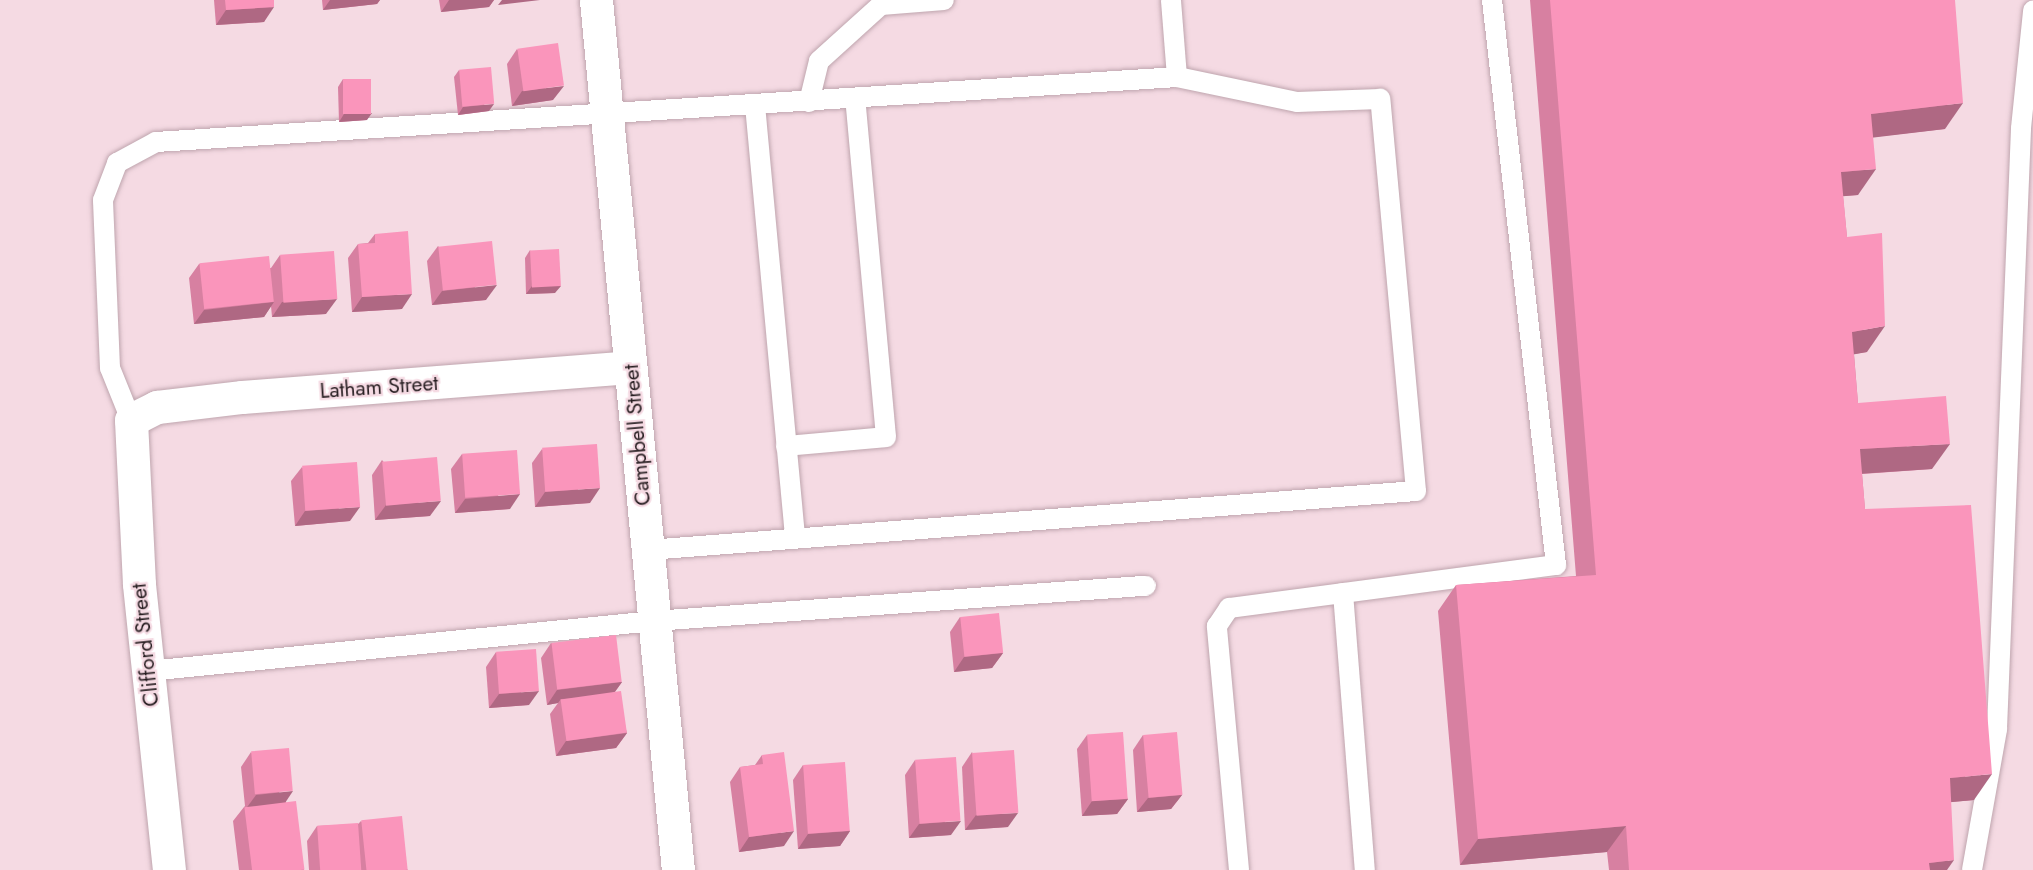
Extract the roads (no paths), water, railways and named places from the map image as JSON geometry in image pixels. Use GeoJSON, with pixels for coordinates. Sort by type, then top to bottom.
{"type":"FeatureCollection","features":[{"type":"Feature","properties":{"kind":"street","name":"Campbell Street"},"geometry":{"type":"LineString","coordinates":[[596,0],[678,870]]}},
{"type":"Feature","properties":{"kind":"street","name":"Latham Street"},"geometry":{"type":"LineString","coordinates":[[131,420],[157,407],[242,397],[630,367]]}},
{"type":"Feature","properties":{"kind":"street","name":"Clifford Street"},"geometry":{"type":"LineString","coordinates":[[131,420],[148,671],[169,870]]}},
{"type":"Feature","properties":{"kind":"lane"},"geometry":{"type":"LineString","coordinates":[[809,102],[819,61],[881,5],[944,0]]}},
{"type":"Feature","properties":{"kind":"lane"},"geometry":{"type":"LineString","coordinates":[[1171,0],[1177,77]]}},
{"type":"Feature","properties":{"kind":"lane"},"geometry":{"type":"LineString","coordinates":[[1239,870],[1217,626],[1229,608],[1556,565],[1492,0]]}},
{"type":"Feature","properties":{"kind":"lane"},"geometry":{"type":"LineString","coordinates":[[1972,870],[1997,729],[2021,128],[2033,11]]}},
{"type":"Feature","properties":{"kind":"lane"},"geometry":{"type":"LineString","coordinates":[[131,420],[110,368],[103,200],[117,164],[156,142],[1177,77],[1297,102],[1380,99],[1416,491],[648,549]]}},
{"type":"Feature","properties":{"kind":"lane"},"geometry":{"type":"LineString","coordinates":[[786,446],[886,437],[855,99]]}},
{"type":"Feature","properties":{"kind":"lane"},"geometry":{"type":"LineString","coordinates":[[755,105],[795,538]]}},
{"type":"Feature","properties":{"kind":"lane"},"geometry":{"type":"LineString","coordinates":[[148,671],[654,621],[1146,586]]}},
{"type":"Feature","properties":{"kind":"lane"},"geometry":{"type":"LineString","coordinates":[[1343,593],[1365,870]]}}]}
